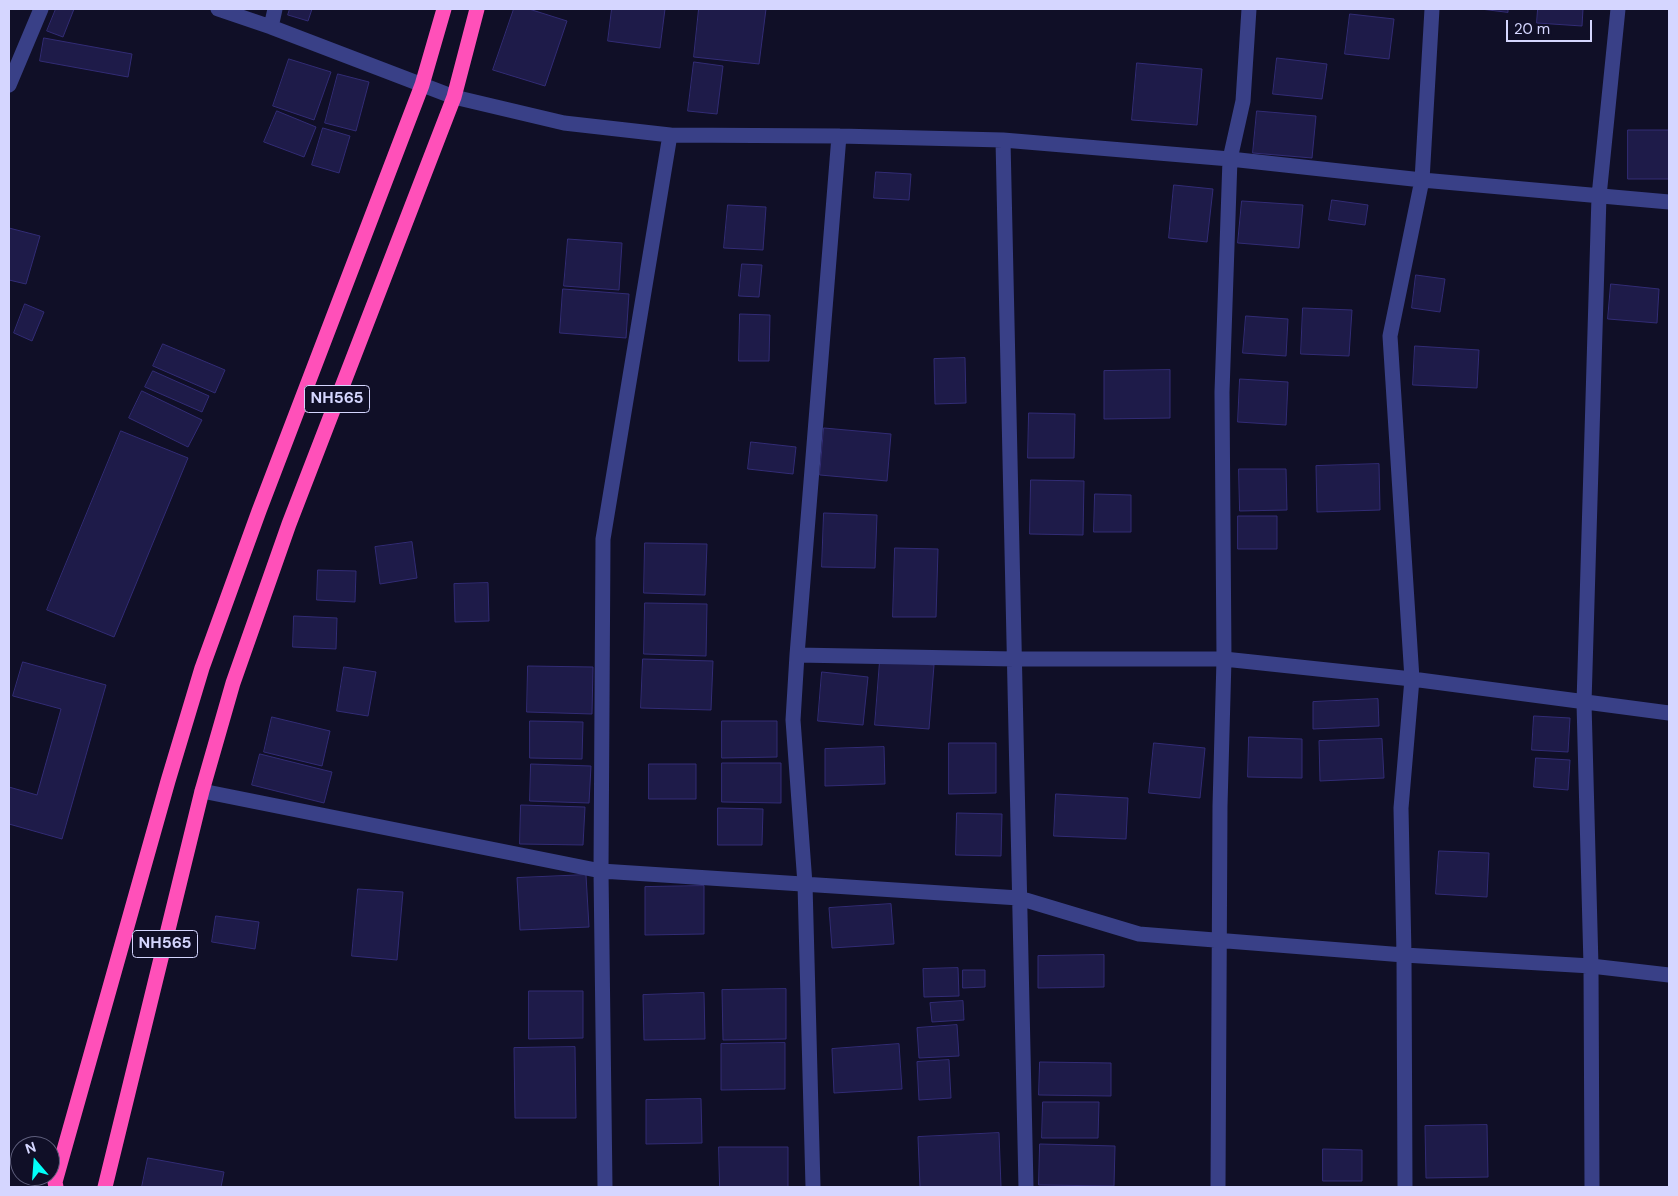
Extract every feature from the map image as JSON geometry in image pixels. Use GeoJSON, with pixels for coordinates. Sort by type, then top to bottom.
{"type":"FeatureCollection","features":[{"type":"Feature","properties":{"kind":"highway","name":"NH565"},"geometry":{"type":"LineString","coordinates":[[56,1187],[55,1182],[168,781],[202,668],[259,511],[422,85],[444,9]]}},
{"type":"Feature","properties":{"kind":"highway","name":"NH565"},"geometry":{"type":"LineString","coordinates":[[105,1187],[202,791],[233,682],[289,524],[454,96],[477,9]]}},
{"type":"Feature","properties":{"kind":"street"},"geometry":{"type":"LineString","coordinates":[[9,85],[41,9]]}},
{"type":"Feature","properties":{"kind":"street"},"geometry":{"type":"LineString","coordinates":[[218,9],[454,96],[564,123],[670,135],[838,136],[1003,140],[1669,202]]}},
{"type":"Feature","properties":{"kind":"street"},"geometry":{"type":"LineString","coordinates":[[271,27],[276,9]]}},
{"type":"Feature","properties":{"kind":"street"},"geometry":{"type":"LineString","coordinates":[[1218,1187],[1220,806],[1224,659],[1222,392],[1230,160],[1242,101],[1249,9]]}},
{"type":"Feature","properties":{"kind":"street"},"geometry":{"type":"LineString","coordinates":[[1405,1187],[1401,808],[1412,680],[1390,336],[1422,180],[1432,9]]}},
{"type":"Feature","properties":{"kind":"street"},"geometry":{"type":"LineString","coordinates":[[1592,1187],[1591,966],[1584,702],[1599,196],[1618,9]]}},
{"type":"Feature","properties":{"kind":"street"},"geometry":{"type":"LineString","coordinates":[[605,1187],[601,871],[603,539],[670,135]]}},
{"type":"Feature","properties":{"kind":"street"},"geometry":{"type":"LineString","coordinates":[[812,1187],[805,884],[793,720],[838,136]]}},
{"type":"Feature","properties":{"kind":"street"},"geometry":{"type":"LineString","coordinates":[[1003,140],[1026,1187]]}},
{"type":"Feature","properties":{"kind":"street"},"geometry":{"type":"LineString","coordinates":[[797,655],[1014,659],[1224,659],[1412,680],[1669,713]]}},
{"type":"Feature","properties":{"kind":"street"},"geometry":{"type":"LineString","coordinates":[[202,791],[601,871],[1019,898],[1140,934],[1404,955],[1591,966],[1669,975]]}},
{"type":"Feature","properties":{"kind":"building"},"geometry":{"type":"Polygon","coordinates":[[[56,9],[74,9],[63,37],[47,31],[56,9]]]}},
{"type":"Feature","properties":{"kind":"building"},"geometry":{"type":"Polygon","coordinates":[[[290,9],[312,9],[308,21],[288,15],[290,9]]]}},
{"type":"Feature","properties":{"kind":"building"},"geometry":{"type":"Polygon","coordinates":[[[514,9],[529,9],[567,21],[545,86],[493,70],[514,9]]]}},
{"type":"Feature","properties":{"kind":"building"},"geometry":{"type":"Polygon","coordinates":[[[612,9],[665,9],[660,48],[608,41],[612,9]]]}},
{"type":"Feature","properties":{"kind":"building"},"geometry":{"type":"Polygon","coordinates":[[[699,9],[766,9],[759,64],[694,57],[699,9]]]}},
{"type":"Feature","properties":{"kind":"building"},"geometry":{"type":"Polygon","coordinates":[[[1481,9],[1508,9],[1508,12],[1481,9]]]}},
{"type":"Feature","properties":{"kind":"building"},"geometry":{"type":"Polygon","coordinates":[[[1538,9],[1583,9],[1582,26],[1537,23],[1538,9]]]}},
{"type":"Feature","properties":{"kind":"building"},"geometry":{"type":"Polygon","coordinates":[[[1350,14],[1394,19],[1389,59],[1345,54],[1350,14]]]}},
{"type":"Feature","properties":{"kind":"building"},"geometry":{"type":"Polygon","coordinates":[[[44,38],[132,54],[128,77],[40,61],[44,38]]]}},
{"type":"Feature","properties":{"kind":"building"},"geometry":{"type":"Polygon","coordinates":[[[1277,58],[1327,64],[1322,99],[1273,94],[1277,58]]]}},
{"type":"Feature","properties":{"kind":"building"},"geometry":{"type":"Polygon","coordinates":[[[289,59],[331,72],[314,120],[273,106],[289,59]]]}},
{"type":"Feature","properties":{"kind":"building"},"geometry":{"type":"Polygon","coordinates":[[[694,62],[723,66],[717,114],[688,111],[694,62]]]}},
{"type":"Feature","properties":{"kind":"building"},"geometry":{"type":"Polygon","coordinates":[[[1137,63],[1202,69],[1197,125],[1132,120],[1137,63]]]}},
{"type":"Feature","properties":{"kind":"building"},"geometry":{"type":"Polygon","coordinates":[[[338,74],[369,82],[356,131],[325,123],[338,74]]]}},
{"type":"Feature","properties":{"kind":"building"},"geometry":{"type":"Polygon","coordinates":[[[277,111],[316,127],[304,157],[264,142],[277,111]]]}},
{"type":"Feature","properties":{"kind":"building"},"geometry":{"type":"Polygon","coordinates":[[[1257,111],[1316,116],[1312,158],[1253,153],[1257,111]]]}},
{"type":"Feature","properties":{"kind":"building"},"geometry":{"type":"Polygon","coordinates":[[[323,128],[350,136],[339,173],[312,165],[323,128]]]}},
{"type":"Feature","properties":{"kind":"building"},"geometry":{"type":"Polygon","coordinates":[[[1628,130],[1669,130],[1669,179],[1628,179],[1628,130]]]}},
{"type":"Feature","properties":{"kind":"building"},"geometry":{"type":"Polygon","coordinates":[[[876,172],[911,174],[909,200],[874,198],[876,172]]]}},
{"type":"Feature","properties":{"kind":"building"},"geometry":{"type":"Polygon","coordinates":[[[1174,185],[1213,189],[1207,242],[1169,238],[1174,185]]]}},
{"type":"Feature","properties":{"kind":"building"},"geometry":{"type":"Polygon","coordinates":[[[1332,200],[1368,205],[1365,225],[1329,220],[1332,200]]]}},
{"type":"Feature","properties":{"kind":"building"},"geometry":{"type":"Polygon","coordinates":[[[1242,201],[1303,205],[1299,248],[1238,243],[1242,201]]]}},
{"type":"Feature","properties":{"kind":"building"},"geometry":{"type":"Polygon","coordinates":[[[728,205],[766,207],[763,250],[724,248],[728,205]]]}},
{"type":"Feature","properties":{"kind":"building"},"geometry":{"type":"Polygon","coordinates":[[[9,228],[40,236],[26,284],[9,280],[9,228]]]}},
{"type":"Feature","properties":{"kind":"building"},"geometry":{"type":"Polygon","coordinates":[[[568,239],[622,243],[619,290],[564,286],[568,239]]]}},
{"type":"Feature","properties":{"kind":"building"},"geometry":{"type":"Polygon","coordinates":[[[742,264],[762,265],[759,297],[739,296],[742,264]]]}},
{"type":"Feature","properties":{"kind":"building"},"geometry":{"type":"Polygon","coordinates":[[[1416,275],[1445,279],[1440,312],[1412,308],[1416,275]]]}},
{"type":"Feature","properties":{"kind":"building"},"geometry":{"type":"Polygon","coordinates":[[[1611,284],[1659,289],[1657,323],[1608,319],[1611,284]]]}},
{"type":"Feature","properties":{"kind":"building"},"geometry":{"type":"Polygon","coordinates":[[[563,289],[629,294],[626,338],[560,333],[563,289]]]}},
{"type":"Feature","properties":{"kind":"building"},"geometry":{"type":"Polygon","coordinates":[[[25,304],[44,312],[32,341],[14,333],[25,304]]]}},
{"type":"Feature","properties":{"kind":"building"},"geometry":{"type":"Polygon","coordinates":[[[1303,308],[1352,310],[1349,356],[1301,354],[1303,308]]]}},
{"type":"Feature","properties":{"kind":"building"},"geometry":{"type":"Polygon","coordinates":[[[740,314],[770,315],[769,361],[739,361],[740,314]]]}},
{"type":"Feature","properties":{"kind":"building"},"geometry":{"type":"Polygon","coordinates":[[[1246,316],[1288,319],[1286,356],[1243,353],[1246,316]]]}},
{"type":"Feature","properties":{"kind":"building"},"geometry":{"type":"Polygon","coordinates":[[[163,344],[225,370],[215,393],[153,366],[163,344]]]}},
{"type":"Feature","properties":{"kind":"building"},"geometry":{"type":"Polygon","coordinates":[[[1415,346],[1479,350],[1477,388],[1413,385],[1415,346]]]}},
{"type":"Feature","properties":{"kind":"building"},"geometry":{"type":"Polygon","coordinates":[[[965,358],[966,403],[935,404],[934,359],[965,358]]]}},
{"type":"Feature","properties":{"kind":"building"},"geometry":{"type":"Polygon","coordinates":[[[1170,370],[1170,418],[1104,419],[1104,371],[1170,370]]]}},
{"type":"Feature","properties":{"kind":"building"},"geometry":{"type":"Polygon","coordinates":[[[153,371],[209,396],[202,412],[145,387],[153,371]]]}},
{"type":"Feature","properties":{"kind":"building"},"geometry":{"type":"Polygon","coordinates":[[[1240,379],[1288,382],[1286,425],[1238,422],[1240,379]]]}},
{"type":"Feature","properties":{"kind":"building"},"geometry":{"type":"Polygon","coordinates":[[[142,391],[202,420],[188,447],[129,418],[142,391]]]}},
{"type":"Feature","properties":{"kind":"building"},"geometry":{"type":"Polygon","coordinates":[[[1029,413],[1075,414],[1074,458],[1028,458],[1029,413]]]}},
{"type":"Feature","properties":{"kind":"building"},"geometry":{"type":"Polygon","coordinates":[[[824,428],[891,434],[887,481],[820,475],[824,428]]]}},
{"type":"Feature","properties":{"kind":"building"},"geometry":{"type":"Polygon","coordinates":[[[121,431],[188,458],[114,637],[47,610],[121,431]]]}},
{"type":"Feature","properties":{"kind":"building"},"geometry":{"type":"Polygon","coordinates":[[[751,442],[796,447],[793,474],[748,469],[751,442]]]}},
{"type":"Feature","properties":{"kind":"building"},"geometry":{"type":"Polygon","coordinates":[[[1379,464],[1380,510],[1317,512],[1316,466],[1379,464]]]}},
{"type":"Feature","properties":{"kind":"building"},"geometry":{"type":"Polygon","coordinates":[[[1239,469],[1286,469],[1287,510],[1240,511],[1239,469]]]}},
{"type":"Feature","properties":{"kind":"building"},"geometry":{"type":"Polygon","coordinates":[[[1031,480],[1084,481],[1083,535],[1030,534],[1031,480]]]}},
{"type":"Feature","properties":{"kind":"building"},"geometry":{"type":"Polygon","coordinates":[[[1095,494],[1131,495],[1131,532],[1094,532],[1095,494]]]}},
{"type":"Feature","properties":{"kind":"building"},"geometry":{"type":"Polygon","coordinates":[[[824,513],[877,515],[875,568],[822,567],[824,513]]]}},
{"type":"Feature","properties":{"kind":"building"},"geometry":{"type":"Polygon","coordinates":[[[1238,516],[1277,516],[1277,549],[1238,549],[1238,516]]]}},
{"type":"Feature","properties":{"kind":"building"},"geometry":{"type":"Polygon","coordinates":[[[412,542],[417,578],[380,584],[375,547],[412,542]]]}},
{"type":"Feature","properties":{"kind":"building"},"geometry":{"type":"Polygon","coordinates":[[[645,543],[707,544],[705,595],[644,593],[645,543]]]}},
{"type":"Feature","properties":{"kind":"building"},"geometry":{"type":"Polygon","coordinates":[[[895,548],[938,549],[936,617],[893,617],[895,548]]]}},
{"type":"Feature","properties":{"kind":"building"},"geometry":{"type":"Polygon","coordinates":[[[318,570],[356,571],[355,602],[317,600],[318,570]]]}},
{"type":"Feature","properties":{"kind":"building"},"geometry":{"type":"Polygon","coordinates":[[[488,583],[489,621],[455,622],[454,584],[488,583]]]}},
{"type":"Feature","properties":{"kind":"building"},"geometry":{"type":"Polygon","coordinates":[[[645,603],[707,604],[706,656],[644,654],[645,603]]]}},
{"type":"Feature","properties":{"kind":"building"},"geometry":{"type":"Polygon","coordinates":[[[294,616],[337,618],[336,649],[293,647],[294,616]]]}},
{"type":"Feature","properties":{"kind":"building"},"geometry":{"type":"Polygon","coordinates":[[[643,659],[713,661],[711,710],[641,708],[643,659]]]}},
{"type":"Feature","properties":{"kind":"building"},"geometry":{"type":"Polygon","coordinates":[[[880,661],[934,665],[929,729],[875,725],[880,661]]]}},
{"type":"Feature","properties":{"kind":"building"},"geometry":{"type":"Polygon","coordinates":[[[23,662],[106,685],[62,839],[9,824],[9,787],[37,795],[61,709],[13,696],[23,662]]]}},
{"type":"Feature","properties":{"kind":"building"},"geometry":{"type":"Polygon","coordinates":[[[528,666],[593,667],[592,714],[527,712],[528,666]]]}},
{"type":"Feature","properties":{"kind":"building"},"geometry":{"type":"Polygon","coordinates":[[[344,667],[376,672],[368,716],[337,711],[344,667]]]}},
{"type":"Feature","properties":{"kind":"building"},"geometry":{"type":"Polygon","coordinates":[[[822,672],[868,677],[863,725],[818,721],[822,672]]]}},
{"type":"Feature","properties":{"kind":"building"},"geometry":{"type":"Polygon","coordinates":[[[1378,699],[1379,726],[1313,729],[1313,702],[1378,699]]]}},
{"type":"Feature","properties":{"kind":"building"},"geometry":{"type":"Polygon","coordinates":[[[1534,716],[1570,718],[1568,752],[1532,750],[1534,716]]]}},
{"type":"Feature","properties":{"kind":"building"},"geometry":{"type":"Polygon","coordinates":[[[272,717],[330,731],[322,766],[264,752],[272,717]]]}},
{"type":"Feature","properties":{"kind":"building"},"geometry":{"type":"Polygon","coordinates":[[[530,721],[583,722],[582,759],[530,758],[530,721]]]}},
{"type":"Feature","properties":{"kind":"building"},"geometry":{"type":"Polygon","coordinates":[[[722,721],[777,721],[777,757],[722,758],[722,721]]]}},
{"type":"Feature","properties":{"kind":"building"},"geometry":{"type":"Polygon","coordinates":[[[1249,737],[1302,739],[1302,778],[1248,777],[1249,737]]]}},
{"type":"Feature","properties":{"kind":"building"},"geometry":{"type":"Polygon","coordinates":[[[1382,739],[1384,778],[1320,781],[1319,741],[1382,739]]]}},
{"type":"Feature","properties":{"kind":"building"},"geometry":{"type":"Polygon","coordinates":[[[949,743],[996,743],[996,793],[949,794],[949,743]]]}},
{"type":"Feature","properties":{"kind":"building"},"geometry":{"type":"Polygon","coordinates":[[[1154,743],[1205,748],[1200,798],[1149,793],[1154,743]]]}},
{"type":"Feature","properties":{"kind":"building"},"geometry":{"type":"Polygon","coordinates":[[[884,747],[885,784],[825,786],[825,749],[884,747]]]}},
{"type":"Feature","properties":{"kind":"building"},"geometry":{"type":"Polygon","coordinates":[[[260,754],[332,772],[324,803],[252,785],[260,754]]]}},
{"type":"Feature","properties":{"kind":"building"},"geometry":{"type":"Polygon","coordinates":[[[1536,758],[1570,760],[1568,790],[1534,787],[1536,758]]]}},
{"type":"Feature","properties":{"kind":"building"},"geometry":{"type":"Polygon","coordinates":[[[722,763],[781,763],[781,803],[722,802],[722,763]]]}},
{"type":"Feature","properties":{"kind":"building"},"geometry":{"type":"Polygon","coordinates":[[[531,764],[591,766],[589,803],[530,801],[531,764]]]}},
{"type":"Feature","properties":{"kind":"building"},"geometry":{"type":"Polygon","coordinates":[[[649,764],[696,764],[696,799],[649,799],[649,764]]]}},
{"type":"Feature","properties":{"kind":"building"},"geometry":{"type":"Polygon","coordinates":[[[1056,794],[1128,798],[1126,839],[1054,836],[1056,794]]]}},
{"type":"Feature","properties":{"kind":"building"},"geometry":{"type":"Polygon","coordinates":[[[521,805],[585,807],[583,845],[520,844],[521,805]]]}},
{"type":"Feature","properties":{"kind":"building"},"geometry":{"type":"Polygon","coordinates":[[[718,808],[763,809],[762,845],[718,845],[718,808]]]}},
{"type":"Feature","properties":{"kind":"building"},"geometry":{"type":"Polygon","coordinates":[[[957,813],[1002,814],[1001,856],[956,855],[957,813]]]}},
{"type":"Feature","properties":{"kind":"building"},"geometry":{"type":"Polygon","coordinates":[[[1439,851],[1489,853],[1487,897],[1436,894],[1439,851]]]}},
{"type":"Feature","properties":{"kind":"building"},"geometry":{"type":"Polygon","coordinates":[[[586,875],[589,927],[520,930],[517,878],[586,875]]]}},
{"type":"Feature","properties":{"kind":"building"},"geometry":{"type":"Polygon","coordinates":[[[704,886],[704,934],[645,935],[645,887],[704,886]]]}},
{"type":"Feature","properties":{"kind":"building"},"geometry":{"type":"Polygon","coordinates":[[[358,889],[403,892],[397,960],[352,956],[358,889]]]}},
{"type":"Feature","properties":{"kind":"building"},"geometry":{"type":"Polygon","coordinates":[[[891,904],[894,944],[832,948],[829,908],[891,904]]]}},
{"type":"Feature","properties":{"kind":"building"},"geometry":{"type":"Polygon","coordinates":[[[216,916],[259,922],[255,949],[212,942],[216,916]]]}},
{"type":"Feature","properties":{"kind":"building"},"geometry":{"type":"Polygon","coordinates":[[[1104,955],[1104,987],[1038,988],[1038,956],[1104,955]]]}},
{"type":"Feature","properties":{"kind":"building"},"geometry":{"type":"Polygon","coordinates":[[[958,968],[959,996],[924,997],[923,969],[958,968]]]}},
{"type":"Feature","properties":{"kind":"building"},"geometry":{"type":"Polygon","coordinates":[[[963,970],[985,970],[985,987],[963,988],[963,970]]]}},
{"type":"Feature","properties":{"kind":"building"},"geometry":{"type":"Polygon","coordinates":[[[786,989],[786,1039],[723,1040],[722,990],[786,989]]]}},
{"type":"Feature","properties":{"kind":"building"},"geometry":{"type":"Polygon","coordinates":[[[529,991],[583,991],[583,1038],[529,1039],[529,991]]]}},
{"type":"Feature","properties":{"kind":"building"},"geometry":{"type":"Polygon","coordinates":[[[704,993],[705,1039],[644,1040],[643,995],[704,993]]]}},
{"type":"Feature","properties":{"kind":"building"},"geometry":{"type":"Polygon","coordinates":[[[963,1001],[964,1020],[932,1022],[930,1003],[963,1001]]]}},
{"type":"Feature","properties":{"kind":"building"},"geometry":{"type":"Polygon","coordinates":[[[957,1025],[959,1056],[919,1058],[917,1028],[957,1025]]]}},
{"type":"Feature","properties":{"kind":"building"},"geometry":{"type":"Polygon","coordinates":[[[785,1043],[785,1089],[721,1090],[721,1044],[785,1043]]]}},
{"type":"Feature","properties":{"kind":"building"},"geometry":{"type":"Polygon","coordinates":[[[899,1044],[902,1089],[834,1093],[832,1049],[899,1044]]]}},
{"type":"Feature","properties":{"kind":"building"},"geometry":{"type":"Polygon","coordinates":[[[575,1047],[576,1118],[515,1118],[514,1048],[575,1047]]]}},
{"type":"Feature","properties":{"kind":"building"},"geometry":{"type":"Polygon","coordinates":[[[949,1060],[951,1098],[919,1100],[917,1062],[949,1060]]]}},
{"type":"Feature","properties":{"kind":"building"},"geometry":{"type":"Polygon","coordinates":[[[1040,1062],[1111,1063],[1111,1096],[1039,1095],[1040,1062]]]}},
{"type":"Feature","properties":{"kind":"building"},"geometry":{"type":"Polygon","coordinates":[[[701,1099],[702,1143],[646,1144],[646,1100],[701,1099]]]}},
{"type":"Feature","properties":{"kind":"building"},"geometry":{"type":"Polygon","coordinates":[[[1043,1102],[1099,1102],[1098,1138],[1042,1138],[1043,1102]]]}},
{"type":"Feature","properties":{"kind":"building"},"geometry":{"type":"Polygon","coordinates":[[[1487,1125],[1488,1177],[1426,1178],[1425,1126],[1487,1125]]]}},
{"type":"Feature","properties":{"kind":"building"},"geometry":{"type":"Polygon","coordinates":[[[999,1133],[1001,1187],[920,1187],[918,1137],[999,1133]]]}},
{"type":"Feature","properties":{"kind":"building"},"geometry":{"type":"Polygon","coordinates":[[[1040,1144],[1115,1146],[1114,1186],[1039,1185],[1040,1144]]]}},
{"type":"Feature","properties":{"kind":"building"},"geometry":{"type":"Polygon","coordinates":[[[719,1147],[788,1147],[788,1187],[720,1187],[719,1147]]]}},
{"type":"Feature","properties":{"kind":"building"},"geometry":{"type":"Polygon","coordinates":[[[1323,1149],[1362,1150],[1362,1181],[1323,1181],[1323,1149]]]}},
{"type":"Feature","properties":{"kind":"building"},"geometry":{"type":"Polygon","coordinates":[[[148,1158],[224,1172],[221,1187],[142,1187],[148,1158]]]}}]}
